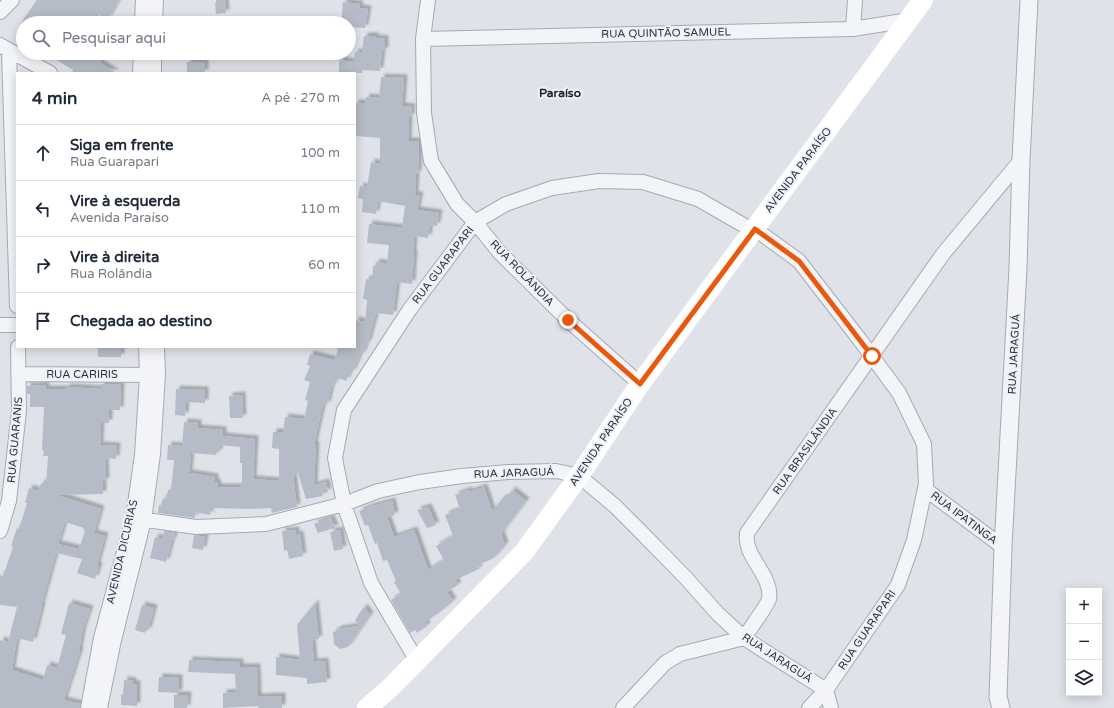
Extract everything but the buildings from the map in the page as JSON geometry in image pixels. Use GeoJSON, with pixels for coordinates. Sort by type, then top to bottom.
{"type":"FeatureCollection","features":[{"type":"Feature","properties":{"kind":"main road","name":"AVENIDA PARAÍSO"},"geometry":{"type":"LineString","coordinates":[[368,708],[417,661],[524,552],[579,476],[640,384],[923,0]]}},
{"type":"Feature","properties":{"kind":"street"},"geometry":{"type":"LineString","coordinates":[[0,12],[12,0]]}},
{"type":"Feature","properties":{"kind":"street"},"geometry":{"type":"LineString","coordinates":[[142,16],[143,0]]}},
{"type":"Feature","properties":{"kind":"street"},"geometry":{"type":"LineString","coordinates":[[155,16],[156,0]]}},
{"type":"Feature","properties":{"kind":"street","name":"RUA ROLÂNDIA"},"geometry":{"type":"LineString","coordinates":[[428,0],[423,39],[424,113],[431,161],[457,204],[475,222],[500,253],[568,320],[640,384]]}},
{"type":"Feature","properties":{"kind":"street"},"geometry":{"type":"LineString","coordinates":[[853,29],[855,0]]}},
{"type":"Feature","properties":{"kind":"street","name":"RUA JARAGUÁ"},"geometry":{"type":"LineString","coordinates":[[1001,708],[998,697],[1003,547],[1018,268],[1021,160],[1029,0]]}},
{"type":"Feature","properties":{"kind":"street","name":"RUA QUINTÃO SAMUEL"},"geometry":{"type":"LineString","coordinates":[[423,39],[853,29],[909,20]]}},
{"type":"Feature","properties":{"kind":"street"},"geometry":{"type":"LineString","coordinates":[[4,48],[16,55]]}},
{"type":"Feature","properties":{"kind":"street"},"geometry":{"type":"LineString","coordinates":[[4,48],[16,286]]}},
{"type":"Feature","properties":{"kind":"street"},"geometry":{"type":"LineString","coordinates":[[26,60],[48,72]]}},
{"type":"Feature","properties":{"kind":"street"},"geometry":{"type":"LineString","coordinates":[[140,60],[140,72]]}},
{"type":"Feature","properties":{"kind":"street"},"geometry":{"type":"LineString","coordinates":[[154,60],[154,72]]}},
{"type":"Feature","properties":{"kind":"street","name":"RUA BRASILÂNDIA"},"geometry":{"type":"LineString","coordinates":[[744,638],[769,600],[769,588],[749,550],[746,540],[747,533],[943,254],[1021,160]]}},
{"type":"Feature","properties":{"kind":"street","name":"RUA GUARAPARI"},"geometry":{"type":"LineString","coordinates":[[417,661],[371,583],[344,504],[335,458],[344,410],[410,309],[475,222],[506,204],[552,188],[599,181],[643,182],[698,199],[746,226],[755,229],[799,261],[899,393],[924,444],[926,484],[914,540],[898,586],[826,690],[809,708]]}},
{"type":"Feature","properties":{"kind":"street"},"geometry":{"type":"LineString","coordinates":[[0,325],[16,325]]}},
{"type":"Feature","properties":{"kind":"street","name":"RUA GUARANIS"},"geometry":{"type":"LineString","coordinates":[[0,531],[9,501],[19,411],[18,348]]}},
{"type":"Feature","properties":{"kind":"street","name":"AVENIDA DICURIAS"},"geometry":{"type":"LineString","coordinates":[[88,708],[101,638],[138,519],[146,375],[146,348]]}},
{"type":"Feature","properties":{"kind":"street","name":"AVENIDA DICURIAS"},"geometry":{"type":"LineString","coordinates":[[100,708],[138,519],[153,454],[158,374],[157,348]]}},
{"type":"Feature","properties":{"kind":"street","name":"RUA CARIRIS"},"geometry":{"type":"LineString","coordinates":[[18,374],[146,375]]}},
{"type":"Feature","properties":{"kind":"street","name":"RUA JARAGUÁ"},"geometry":{"type":"LineString","coordinates":[[138,519],[196,527],[266,524],[344,504],[378,491],[420,482],[462,476],[556,470],[579,476],[614,506],[685,577],[718,614],[744,638],[826,690]]}},
{"type":"Feature","properties":{"kind":"street","name":"RUA IPATINGA"},"geometry":{"type":"LineString","coordinates":[[925,489],[1003,547]]}},
{"type":"Feature","properties":{"kind":"street"},"geometry":{"type":"LineString","coordinates":[[623,708],[665,663],[680,654],[744,638]]}},
{"type":"Feature","properties":{"kind":"street"},"geometry":{"type":"LineString","coordinates":[[826,690],[831,708]]}},
{"type":"Feature","properties":{"kind":"district","name":"Paraíso"},"geometry":{"type":"Point","coordinates":[560,93]}},
{"type":"Feature","properties":{"kind":"route"},"geometry":{"type":"LineString","coordinates":[[568,320],[640,384],[755,229],[799,261],[872,356]]}}]}
